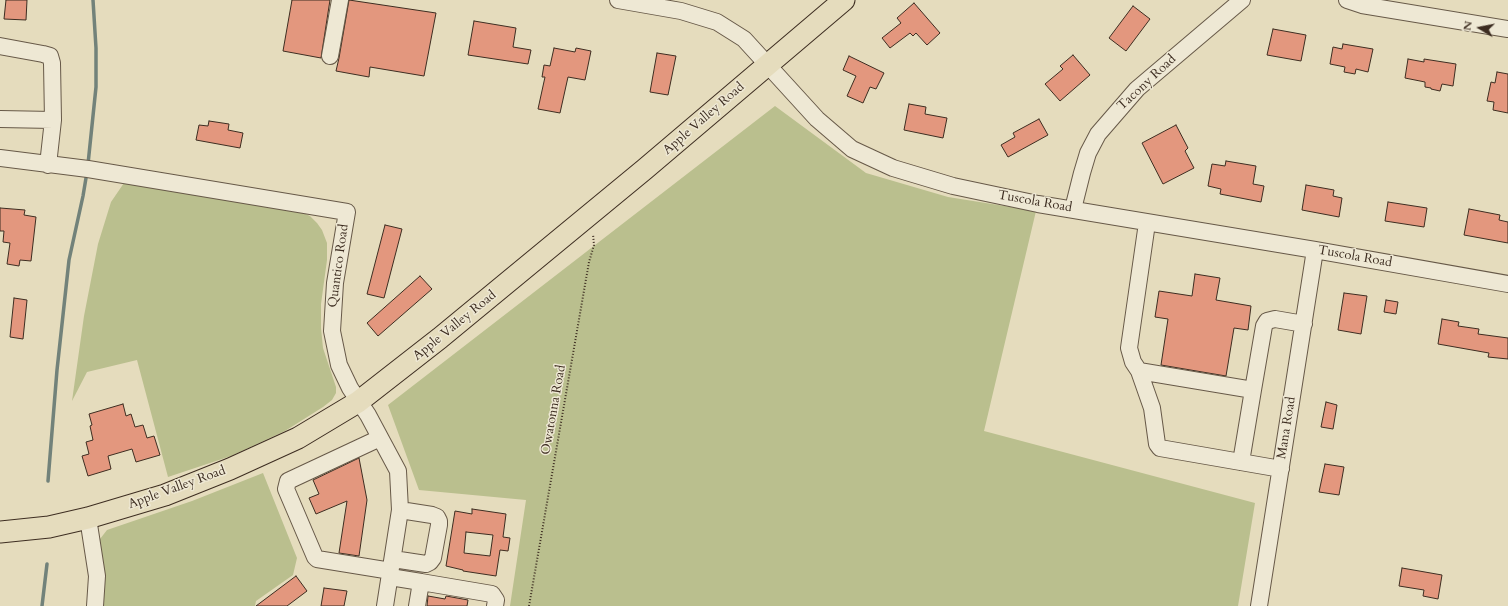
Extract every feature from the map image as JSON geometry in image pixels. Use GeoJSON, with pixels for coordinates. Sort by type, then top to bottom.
{"type":"FeatureCollection","features":[{"type":"Feature","properties":{"kind":"main road","name":"Apple Valley Road"},"geometry":{"type":"LineString","coordinates":[[0,532],[49,527],[88,518],[166,495],[230,469],[298,438],[358,402],[440,338],[666,152],[844,0]]}},
{"type":"Feature","properties":{"kind":"street"},"geometry":{"type":"LineString","coordinates":[[330,56],[340,0]]}},
{"type":"Feature","properties":{"kind":"street","name":"Tuscola Road"},"geometry":{"type":"LineString","coordinates":[[618,0],[681,11],[717,22],[744,39],[817,119],[852,149],[893,168],[953,186],[1038,204],[1508,284]]}},
{"type":"Feature","properties":{"kind":"street","name":"Tacony Road"},"geometry":{"type":"LineString","coordinates":[[1074,209],[1088,153],[1098,134],[1137,89],[1242,0]]}},
{"type":"Feature","properties":{"kind":"street"},"geometry":{"type":"LineString","coordinates":[[1347,0],[1362,5],[1508,29]]}},
{"type":"Feature","properties":{"kind":"street"},"geometry":{"type":"LineString","coordinates":[[0,46],[50,56],[52,63],[53,120],[48,165]]}},
{"type":"Feature","properties":{"kind":"street"},"geometry":{"type":"LineString","coordinates":[[0,119],[53,120]]}},
{"type":"Feature","properties":{"kind":"street","name":"Quantico Road"},"geometry":{"type":"LineString","coordinates":[[0,158],[88,169],[347,212],[335,283],[332,331],[339,365],[358,402],[368,415],[398,471],[400,510],[385,606]]}},
{"type":"Feature","properties":{"kind":"street"},"geometry":{"type":"LineString","coordinates":[[1147,223],[1129,348],[1133,362],[1139,371],[1152,408],[1157,444],[1160,448],[1281,469]]}},
{"type":"Feature","properties":{"kind":"street","name":"Mana Road"},"geometry":{"type":"LineString","coordinates":[[1259,606],[1315,250]]}},
{"type":"Feature","properties":{"kind":"street"},"geometry":{"type":"LineString","coordinates":[[1241,462],[1266,321],[1275,319],[1304,324]]}},
{"type":"Feature","properties":{"kind":"street"},"geometry":{"type":"LineString","coordinates":[[1139,371],[1253,390]]}},
{"type":"Feature","properties":{"kind":"street"},"geometry":{"type":"LineString","coordinates":[[380,438],[288,481],[286,489],[315,557],[317,559],[391,569],[421,582],[492,594],[496,600],[495,606]]}},
{"type":"Feature","properties":{"kind":"street"},"geometry":{"type":"LineString","coordinates":[[391,569],[426,564],[430,562],[433,558],[439,525],[439,521],[432,515],[400,510]]}},
{"type":"Feature","properties":{"kind":"street"},"geometry":{"type":"LineString","coordinates":[[88,518],[96,576],[95,606]]}},
{"type":"Feature","properties":{"kind":"street"},"geometry":{"type":"LineString","coordinates":[[417,606],[421,582]]}},
{"type":"Feature","properties":{"kind":"path","name":"Owatonna Road"},"geometry":{"type":"LineString","coordinates":[[529,606],[588,270],[594,245],[594,236],[585,219]]}},
{"type":"Feature","properties":{"kind":"green space"},"geometry":{"type":"Polygon","coordinates":[[[775,106],[866,173],[948,197],[1036,211],[984,431],[1255,503],[1238,606],[510,606],[526,500],[419,490],[388,405],[775,106]]]}},
{"type":"Feature","properties":{"kind":"green space"},"geometry":{"type":"Polygon","coordinates":[[[126,180],[299,211],[310,216],[317,223],[322,230],[327,243],[327,260],[321,304],[321,328],[323,348],[336,387],[336,393],[332,400],[285,431],[231,456],[168,477],[137,360],[87,372],[72,401],[84,316],[98,244],[111,202],[126,180]]]}},
{"type":"Feature","properties":{"kind":"green space"},"geometry":{"type":"Polygon","coordinates":[[[263,473],[297,558],[293,575],[256,601],[255,606],[101,606],[100,539],[107,530],[192,501],[263,473]]]}},
{"type":"Feature","properties":{"kind":"building"},"geometry":{"type":"Polygon","coordinates":[[[6,0],[27,0],[26,20],[4,19],[6,0]]]}},
{"type":"Feature","properties":{"kind":"building"},"geometry":{"type":"Polygon","coordinates":[[[292,0],[330,0],[321,58],[283,51],[292,0]]]}},
{"type":"Feature","properties":{"kind":"building"},"geometry":{"type":"Polygon","coordinates":[[[349,0],[436,13],[424,76],[370,67],[369,77],[336,71],[349,0]]]}},
{"type":"Feature","properties":{"kind":"building"},"geometry":{"type":"Polygon","coordinates":[[[914,3],[940,33],[927,45],[916,33],[913,36],[910,33],[890,48],[882,38],[901,23],[897,18],[914,3]]]}},
{"type":"Feature","properties":{"kind":"building"},"geometry":{"type":"Polygon","coordinates":[[[1133,6],[1150,19],[1126,51],[1109,38],[1133,6]]]}},
{"type":"Feature","properties":{"kind":"building"},"geometry":{"type":"Polygon","coordinates":[[[474,21],[516,28],[513,47],[531,50],[528,64],[468,55],[474,21]]]}},
{"type":"Feature","properties":{"kind":"building"},"geometry":{"type":"Polygon","coordinates":[[[1273,29],[1306,35],[1301,61],[1267,55],[1273,29]]]}},
{"type":"Feature","properties":{"kind":"building"},"geometry":{"type":"Polygon","coordinates":[[[1343,44],[1373,49],[1368,72],[1356,69],[1355,74],[1344,72],[1345,67],[1330,64],[1333,47],[1342,49],[1343,44]]]}},
{"type":"Feature","properties":{"kind":"building"},"geometry":{"type":"Polygon","coordinates":[[[554,48],[575,52],[576,48],[591,51],[585,80],[568,77],[560,113],[538,109],[545,77],[542,77],[544,65],[550,66],[554,48]]]}},
{"type":"Feature","properties":{"kind":"building"},"geometry":{"type":"Polygon","coordinates":[[[657,53],[676,56],[668,95],[650,92],[657,53]]]}},
{"type":"Feature","properties":{"kind":"building"},"geometry":{"type":"Polygon","coordinates":[[[1073,55],[1090,75],[1060,101],[1045,84],[1063,69],[1060,66],[1073,55]]]}},
{"type":"Feature","properties":{"kind":"building"},"geometry":{"type":"Polygon","coordinates":[[[849,56],[884,73],[876,89],[870,87],[863,103],[847,96],[856,76],[843,70],[849,56]]]}},
{"type":"Feature","properties":{"kind":"building"},"geometry":{"type":"Polygon","coordinates":[[[1408,59],[1424,62],[1424,59],[1456,64],[1453,86],[1442,84],[1440,91],[1425,87],[1425,82],[1405,78],[1408,59]]]}},
{"type":"Feature","properties":{"kind":"building"},"geometry":{"type":"Polygon","coordinates":[[[1497,72],[1508,74],[1508,113],[1493,110],[1494,102],[1487,101],[1491,82],[1495,83],[1497,72]]]}},
{"type":"Feature","properties":{"kind":"building"},"geometry":{"type":"Polygon","coordinates":[[[909,104],[926,107],[925,114],[947,118],[943,138],[904,130],[909,104]]]}},
{"type":"Feature","properties":{"kind":"building"},"geometry":{"type":"Polygon","coordinates":[[[1039,119],[1048,135],[1008,157],[1001,145],[1015,137],[1013,133],[1039,119]]]}},
{"type":"Feature","properties":{"kind":"building"},"geometry":{"type":"Polygon","coordinates":[[[209,121],[229,124],[228,130],[243,133],[240,148],[196,140],[199,125],[208,126],[209,121]]]}},
{"type":"Feature","properties":{"kind":"building"},"geometry":{"type":"Polygon","coordinates":[[[1176,125],[1188,148],[1185,151],[1194,168],[1163,184],[1142,143],[1176,125]]]}},
{"type":"Feature","properties":{"kind":"building"},"geometry":{"type":"Polygon","coordinates":[[[1226,161],[1256,166],[1253,184],[1264,186],[1261,202],[1220,194],[1221,189],[1208,186],[1212,164],[1225,166],[1226,161]]]}},
{"type":"Feature","properties":{"kind":"building"},"geometry":{"type":"Polygon","coordinates":[[[1306,185],[1334,190],[1333,196],[1342,198],[1339,217],[1302,210],[1306,185]]]}},
{"type":"Feature","properties":{"kind":"building"},"geometry":{"type":"Polygon","coordinates":[[[1388,202],[1427,208],[1424,227],[1385,221],[1388,202]]]}},
{"type":"Feature","properties":{"kind":"building"},"geometry":{"type":"Polygon","coordinates":[[[0,208],[25,210],[24,215],[36,217],[31,261],[20,260],[19,266],[7,264],[10,243],[3,242],[4,231],[0,231],[0,208]]]}},
{"type":"Feature","properties":{"kind":"building"},"geometry":{"type":"Polygon","coordinates":[[[1469,209],[1500,215],[1499,220],[1508,222],[1508,243],[1464,235],[1469,209]]]}},
{"type":"Feature","properties":{"kind":"building"},"geometry":{"type":"Polygon","coordinates":[[[385,225],[402,229],[384,298],[367,294],[385,225]]]}},
{"type":"Feature","properties":{"kind":"building"},"geometry":{"type":"Polygon","coordinates":[[[1195,274],[1220,278],[1216,300],[1251,306],[1248,330],[1234,328],[1226,376],[1161,365],[1168,319],[1155,317],[1159,291],[1192,296],[1195,274]]]}},
{"type":"Feature","properties":{"kind":"building"},"geometry":{"type":"Polygon","coordinates":[[[420,276],[432,289],[378,336],[367,323],[420,276]]]}},
{"type":"Feature","properties":{"kind":"building"},"geometry":{"type":"Polygon","coordinates":[[[1344,293],[1367,296],[1361,334],[1338,330],[1344,293]]]}},
{"type":"Feature","properties":{"kind":"building"},"geometry":{"type":"Polygon","coordinates":[[[14,298],[27,300],[23,339],[10,337],[14,298]]]}},
{"type":"Feature","properties":{"kind":"building"},"geometry":{"type":"Polygon","coordinates":[[[1386,300],[1398,302],[1396,314],[1384,312],[1386,300]]]}},
{"type":"Feature","properties":{"kind":"building"},"geometry":{"type":"Polygon","coordinates":[[[1442,319],[1459,322],[1458,326],[1479,329],[1478,334],[1508,338],[1508,359],[1488,357],[1489,353],[1438,344],[1442,319]]]}},
{"type":"Feature","properties":{"kind":"building"},"geometry":{"type":"Polygon","coordinates":[[[1326,402],[1337,405],[1333,429],[1321,427],[1326,402]]]}},
{"type":"Feature","properties":{"kind":"building"},"geometry":{"type":"Polygon","coordinates":[[[123,404],[126,416],[131,414],[135,427],[143,425],[147,438],[154,436],[160,455],[136,462],[132,449],[108,456],[111,469],[88,476],[82,456],[89,454],[86,442],[93,440],[90,426],[92,425],[89,414],[123,404]]]}},
{"type":"Feature","properties":{"kind":"building"},"geometry":{"type":"Polygon","coordinates":[[[359,458],[367,500],[359,556],[339,553],[347,501],[316,514],[309,498],[319,494],[313,480],[359,458]]]}},
{"type":"Feature","properties":{"kind":"building"},"geometry":{"type":"Polygon","coordinates":[[[1325,464],[1344,467],[1339,495],[1319,492],[1325,464]]]}},
{"type":"Feature","properties":{"kind":"building"},"geometry":{"type":"Polygon","coordinates":[[[472,509],[506,514],[503,537],[510,538],[508,551],[500,550],[496,576],[463,571],[446,566],[455,511],[472,514],[472,509]],[[466,532],[464,553],[490,556],[493,535],[466,532]]]}},
{"type":"Feature","properties":{"kind":"building"},"geometry":{"type":"Polygon","coordinates":[[[1402,568],[1442,575],[1438,599],[1423,596],[1424,590],[1399,586],[1402,568]]]}},
{"type":"Feature","properties":{"kind":"building"},"geometry":{"type":"Polygon","coordinates":[[[296,576],[307,591],[287,606],[256,606],[296,576]]]}},
{"type":"Feature","properties":{"kind":"building"},"geometry":{"type":"Polygon","coordinates":[[[324,588],[347,591],[344,606],[321,606],[324,588]]]}},
{"type":"Feature","properties":{"kind":"building"},"geometry":{"type":"Polygon","coordinates":[[[428,596],[445,599],[446,596],[468,600],[467,606],[427,606],[428,596]]]}},
{"type":"Feature","properties":{"kind":"waterway"},"geometry":{"type":"LineString","coordinates":[[88,164],[96,87],[96,48],[93,0]]}},
{"type":"Feature","properties":{"kind":"waterway"},"geometry":{"type":"LineString","coordinates":[[48,481],[57,370],[69,260],[87,172]]}},
{"type":"Feature","properties":{"kind":"waterway"},"geometry":{"type":"LineString","coordinates":[[42,606],[47,564]]}}]}
